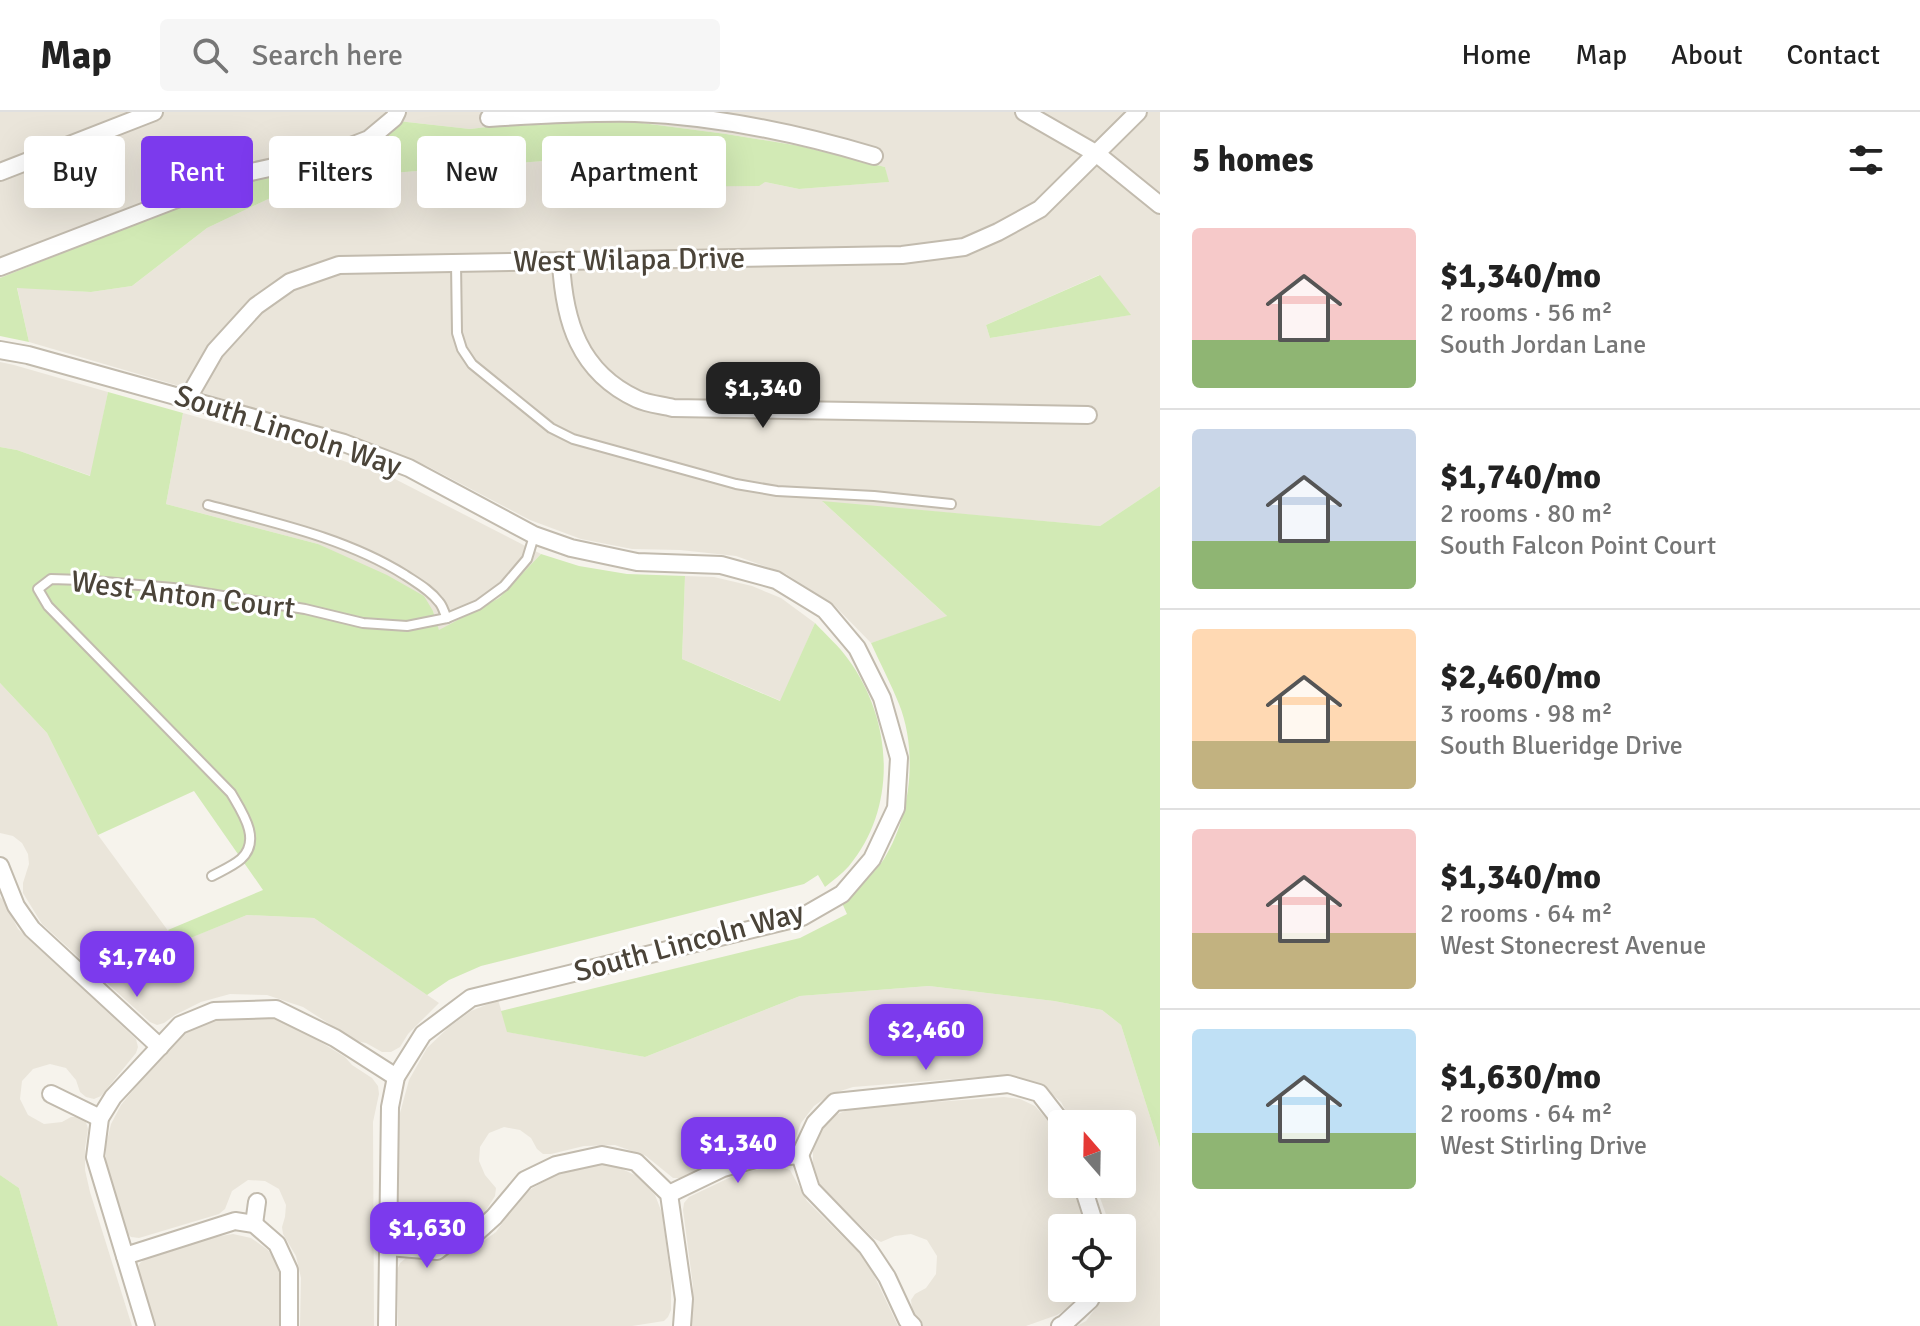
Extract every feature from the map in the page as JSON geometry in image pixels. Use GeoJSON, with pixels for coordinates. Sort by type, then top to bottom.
{"type":"FeatureCollection","features":[{"type":"Feature","properties":{"kind":"street"},"geometry":{"type":"LineString","coordinates":[[0,172],[154,112]]}},
{"type":"Feature","properties":{"kind":"street"},"geometry":{"type":"LineString","coordinates":[[0,267],[242,174],[328,155],[369,139],[397,112]]}},
{"type":"Feature","properties":{"kind":"street"},"geometry":{"type":"LineString","coordinates":[[1024,112],[1097,154],[1160,205]]}},
{"type":"Feature","properties":{"kind":"street","name":"West Wilapa Drive"},"geometry":{"type":"LineString","coordinates":[[188,398],[215,351],[256,306],[290,282],[339,265],[902,255],[964,247],[1040,209],[1138,112]]}},
{"type":"Feature","properties":{"kind":"street"},"geometry":{"type":"LineString","coordinates":[[489,118],[554,113],[692,114],[839,145],[874,156]]}},
{"type":"Feature","properties":{"kind":"street"},"geometry":{"type":"LineString","coordinates":[[561,262],[563,295],[570,326],[586,358],[613,386],[640,400],[673,408],[1088,415]]}},
{"type":"Feature","properties":{"kind":"street","name":"South Lincoln Way"},"geometry":{"type":"LineString","coordinates":[[0,350],[188,398],[344,443],[396,463],[534,535],[571,548],[637,562],[721,565],[776,580],[825,610],[857,648],[882,698],[899,758],[896,808],[872,859],[842,894],[802,917],[471,998],[423,1034],[396,1077],[390,1107],[387,1326]]}},
{"type":"Feature","properties":{"kind":"street"},"geometry":{"type":"LineString","coordinates":[[0,866],[25,921],[160,1047]]}},
{"type":"Feature","properties":{"kind":"street"},"geometry":{"type":"LineString","coordinates":[[146,1326],[95,1157],[100,1118],[113,1097],[180,1025],[214,1011],[276,1009],[335,1038],[396,1077]]}},
{"type":"Feature","properties":{"kind":"street"},"geometry":{"type":"LineString","coordinates":[[913,1326],[867,1247],[811,1189],[800,1155],[815,1123],[835,1102],[1008,1084],[1039,1093],[1052,1110]]}},
{"type":"Feature","properties":{"kind":"street"},"geometry":{"type":"LineString","coordinates":[[51,1094],[100,1118]]}},
{"type":"Feature","properties":{"kind":"street"},"geometry":{"type":"LineString","coordinates":[[388,1240],[435,1233],[450,1241],[473,1236],[494,1217],[525,1180],[556,1165],[602,1155],[636,1162],[669,1194],[684,1299],[682,1326]]}},
{"type":"Feature","properties":{"kind":"street"},"geometry":{"type":"LineString","coordinates":[[669,1194],[723,1168],[755,1159],[800,1155]]}},
{"type":"Feature","properties":{"kind":"street"},"geometry":{"type":"LineString","coordinates":[[254,1224],[257,1202]]}},
{"type":"Feature","properties":{"kind":"street"},"geometry":{"type":"LineString","coordinates":[[125,1256],[235,1221],[254,1224],[277,1244],[289,1270],[289,1326]]}},
{"type":"Feature","properties":{"kind":"street"},"geometry":{"type":"LineString","coordinates":[[1061,1326],[1088,1302]]}},
{"type":"Feature","properties":{"kind":"lane"},"geometry":{"type":"LineString","coordinates":[[456,262],[457,333],[472,364],[551,428],[573,439],[736,484],[777,491],[951,504]]}},
{"type":"Feature","properties":{"kind":"lane"},"geometry":{"type":"LineString","coordinates":[[208,505],[345,544],[425,587],[441,603],[447,618]]}},
{"type":"Feature","properties":{"kind":"lane","name":"West Anton Court"},"geometry":{"type":"LineString","coordinates":[[212,876],[242,859],[250,846],[251,835],[245,818],[231,793],[48,606],[38,589],[51,579],[187,590],[305,609],[363,623],[407,626],[447,618],[478,605],[504,586],[527,559],[534,535]]}},
{"type":"Feature","properties":{"kind":"shaded area"},"geometry":{"type":"Polygon","coordinates":[[[0,112],[1160,112],[1160,486],[1100,526],[823,502],[948,617],[871,643],[834,605],[786,574],[736,556],[632,549],[581,539],[530,520],[427,466],[363,440],[29,342],[17,287],[91,292],[132,286],[207,228],[269,199],[269,208],[401,208],[401,172],[417,171],[417,208],[526,208],[526,162],[542,161],[542,208],[726,208],[726,183],[765,182],[799,189],[888,182],[885,167],[800,146],[619,120],[528,122],[470,129],[398,121],[383,136],[269,136],[269,182],[253,188],[253,136],[141,136],[141,208],[197,208],[0,278],[0,112]],[[1099,275],[986,325],[990,338],[1130,315],[1099,275]]]}},
{"type":"Feature","properties":{"kind":"shaded area"},"geometry":{"type":"Polygon","coordinates":[[[0,362],[108,392],[91,476],[0,447],[0,362]]]}},
{"type":"Feature","properties":{"kind":"shaded area"},"geometry":{"type":"Polygon","coordinates":[[[183,413],[306,448],[393,478],[541,554],[499,598],[439,631],[433,611],[318,544],[166,504],[183,413]]]}},
{"type":"Feature","properties":{"kind":"shaded area"},"geometry":{"type":"Polygon","coordinates":[[[685,576],[714,577],[752,586],[781,598],[815,623],[781,701],[682,659],[685,576]]]}},
{"type":"Feature","properties":{"kind":"shaded area"},"geometry":{"type":"Polygon","coordinates":[[[0,683],[47,733],[98,835],[177,943],[247,915],[314,918],[439,1003],[408,1034],[400,1047],[391,1052],[382,1052],[356,1041],[303,1007],[267,995],[230,994],[201,1002],[164,1023],[157,1025],[150,1022],[42,924],[23,893],[28,854],[22,843],[13,836],[0,833],[0,683]]]}},
{"type":"Feature","properties":{"kind":"shaded area"},"geometry":{"type":"Polygon","coordinates":[[[0,897],[18,929],[136,1039],[136,1053],[101,1096],[94,1099],[86,1097],[66,1068],[50,1064],[33,1069],[22,1081],[20,1099],[28,1115],[44,1124],[62,1122],[71,1117],[80,1117],[86,1122],[85,1170],[132,1326],[58,1326],[19,1188],[0,1175],[0,897]]]}},
{"type":"Feature","properties":{"kind":"shaded area"},"geometry":{"type":"Polygon","coordinates":[[[929,986],[1102,1010],[1121,1025],[1160,1148],[1160,1326],[1077,1326],[1086,1321],[1100,1302],[1136,1302],[1136,1214],[1106,1214],[1100,1198],[1136,1198],[1136,1110],[1065,1110],[1045,1088],[1005,1075],[853,1087],[831,1094],[814,1106],[790,1145],[733,1154],[681,1178],[673,1178],[646,1156],[615,1145],[584,1146],[543,1154],[531,1138],[520,1130],[504,1127],[489,1133],[480,1147],[479,1161],[496,1188],[495,1196],[483,1215],[460,1229],[442,1232],[407,1226],[401,1221],[398,1214],[398,1137],[400,1113],[409,1080],[427,1048],[471,1011],[498,1000],[508,1032],[645,1057],[800,996],[929,986]]]}},
{"type":"Feature","properties":{"kind":"shaded area"},"geometry":{"type":"Polygon","coordinates":[[[234,1015],[265,1016],[293,1025],[345,1057],[378,1086],[373,1122],[374,1326],[300,1326],[301,1278],[296,1256],[283,1234],[286,1205],[279,1189],[265,1181],[248,1180],[232,1191],[225,1209],[219,1214],[139,1238],[131,1237],[125,1231],[106,1165],[106,1145],[111,1124],[121,1105],[164,1052],[184,1033],[209,1021],[234,1015]]]}},
{"type":"Feature","properties":{"kind":"shaded area"},"geometry":{"type":"Polygon","coordinates":[[[1004,1097],[1020,1099],[1035,1106],[1048,1121],[1048,1198],[1077,1198],[1083,1214],[1048,1214],[1048,1302],[1077,1302],[1057,1315],[1026,1326],[921,1326],[911,1300],[926,1288],[936,1274],[937,1256],[927,1240],[911,1234],[881,1242],[873,1238],[819,1184],[813,1166],[813,1146],[821,1129],[835,1115],[853,1108],[1004,1097]]]}},
{"type":"Feature","properties":{"kind":"shaded area"},"geometry":{"type":"Polygon","coordinates":[[[600,1164],[620,1168],[639,1177],[655,1195],[662,1213],[671,1281],[671,1310],[664,1321],[632,1326],[398,1326],[397,1270],[406,1258],[460,1251],[478,1245],[496,1232],[531,1189],[577,1167],[600,1164]]]}},
{"type":"Feature","properties":{"kind":"shaded area"},"geometry":{"type":"Polygon","coordinates":[[[755,1170],[790,1170],[807,1201],[871,1269],[898,1326],[692,1326],[693,1286],[684,1203],[689,1197],[733,1176],[755,1170]]]}},
{"type":"Feature","properties":{"kind":"shaded area"},"geometry":{"type":"Polygon","coordinates":[[[233,1234],[251,1238],[268,1250],[278,1266],[281,1283],[279,1326],[153,1326],[138,1276],[140,1263],[215,1237],[233,1234]]]}},
{"type":"Feature","properties":{"kind":"green space"},"geometry":{"type":"Polygon","coordinates":[[[619,120],[800,146],[885,167],[889,182],[799,189],[765,182],[759,186],[726,186],[726,136],[542,136],[542,161],[526,162],[526,136],[417,136],[417,171],[401,172],[401,136],[383,136],[398,121],[470,129],[528,122],[619,120]]]}},
{"type":"Feature","properties":{"kind":"green space"},"geometry":{"type":"Polygon","coordinates":[[[269,175],[269,199],[253,206],[253,178],[269,175]]]}},
{"type":"Feature","properties":{"kind":"green space"},"geometry":{"type":"Polygon","coordinates":[[[176,208],[249,208],[207,228],[132,286],[91,292],[17,288],[29,342],[0,336],[0,278],[176,208]]]}},
{"type":"Feature","properties":{"kind":"green space"},"geometry":{"type":"Polygon","coordinates":[[[1100,275],[1131,315],[990,338],[986,325],[1100,275]]]}},
{"type":"Feature","properties":{"kind":"green space"},"geometry":{"type":"Polygon","coordinates":[[[108,392],[183,413],[166,504],[318,544],[387,575],[424,596],[439,630],[499,598],[541,554],[579,566],[627,574],[685,576],[682,659],[780,701],[815,623],[844,654],[863,683],[881,736],[884,763],[882,791],[865,843],[849,866],[825,887],[818,875],[804,884],[481,966],[449,980],[427,995],[314,918],[247,915],[178,943],[168,930],[263,890],[194,791],[98,835],[47,733],[0,683],[0,447],[90,476],[108,392]]]}},
{"type":"Feature","properties":{"kind":"green space"},"geometry":{"type":"Polygon","coordinates":[[[1160,486],[1160,1148],[1121,1025],[1102,1010],[1054,1001],[929,986],[800,996],[645,1057],[507,1032],[501,1011],[800,938],[847,914],[842,903],[884,859],[906,803],[910,762],[905,722],[871,643],[947,616],[822,501],[1100,526],[1160,486]]]}},
{"type":"Feature","properties":{"kind":"green space"},"geometry":{"type":"Polygon","coordinates":[[[0,1175],[19,1188],[58,1326],[0,1326],[0,1175]]]}}]}
